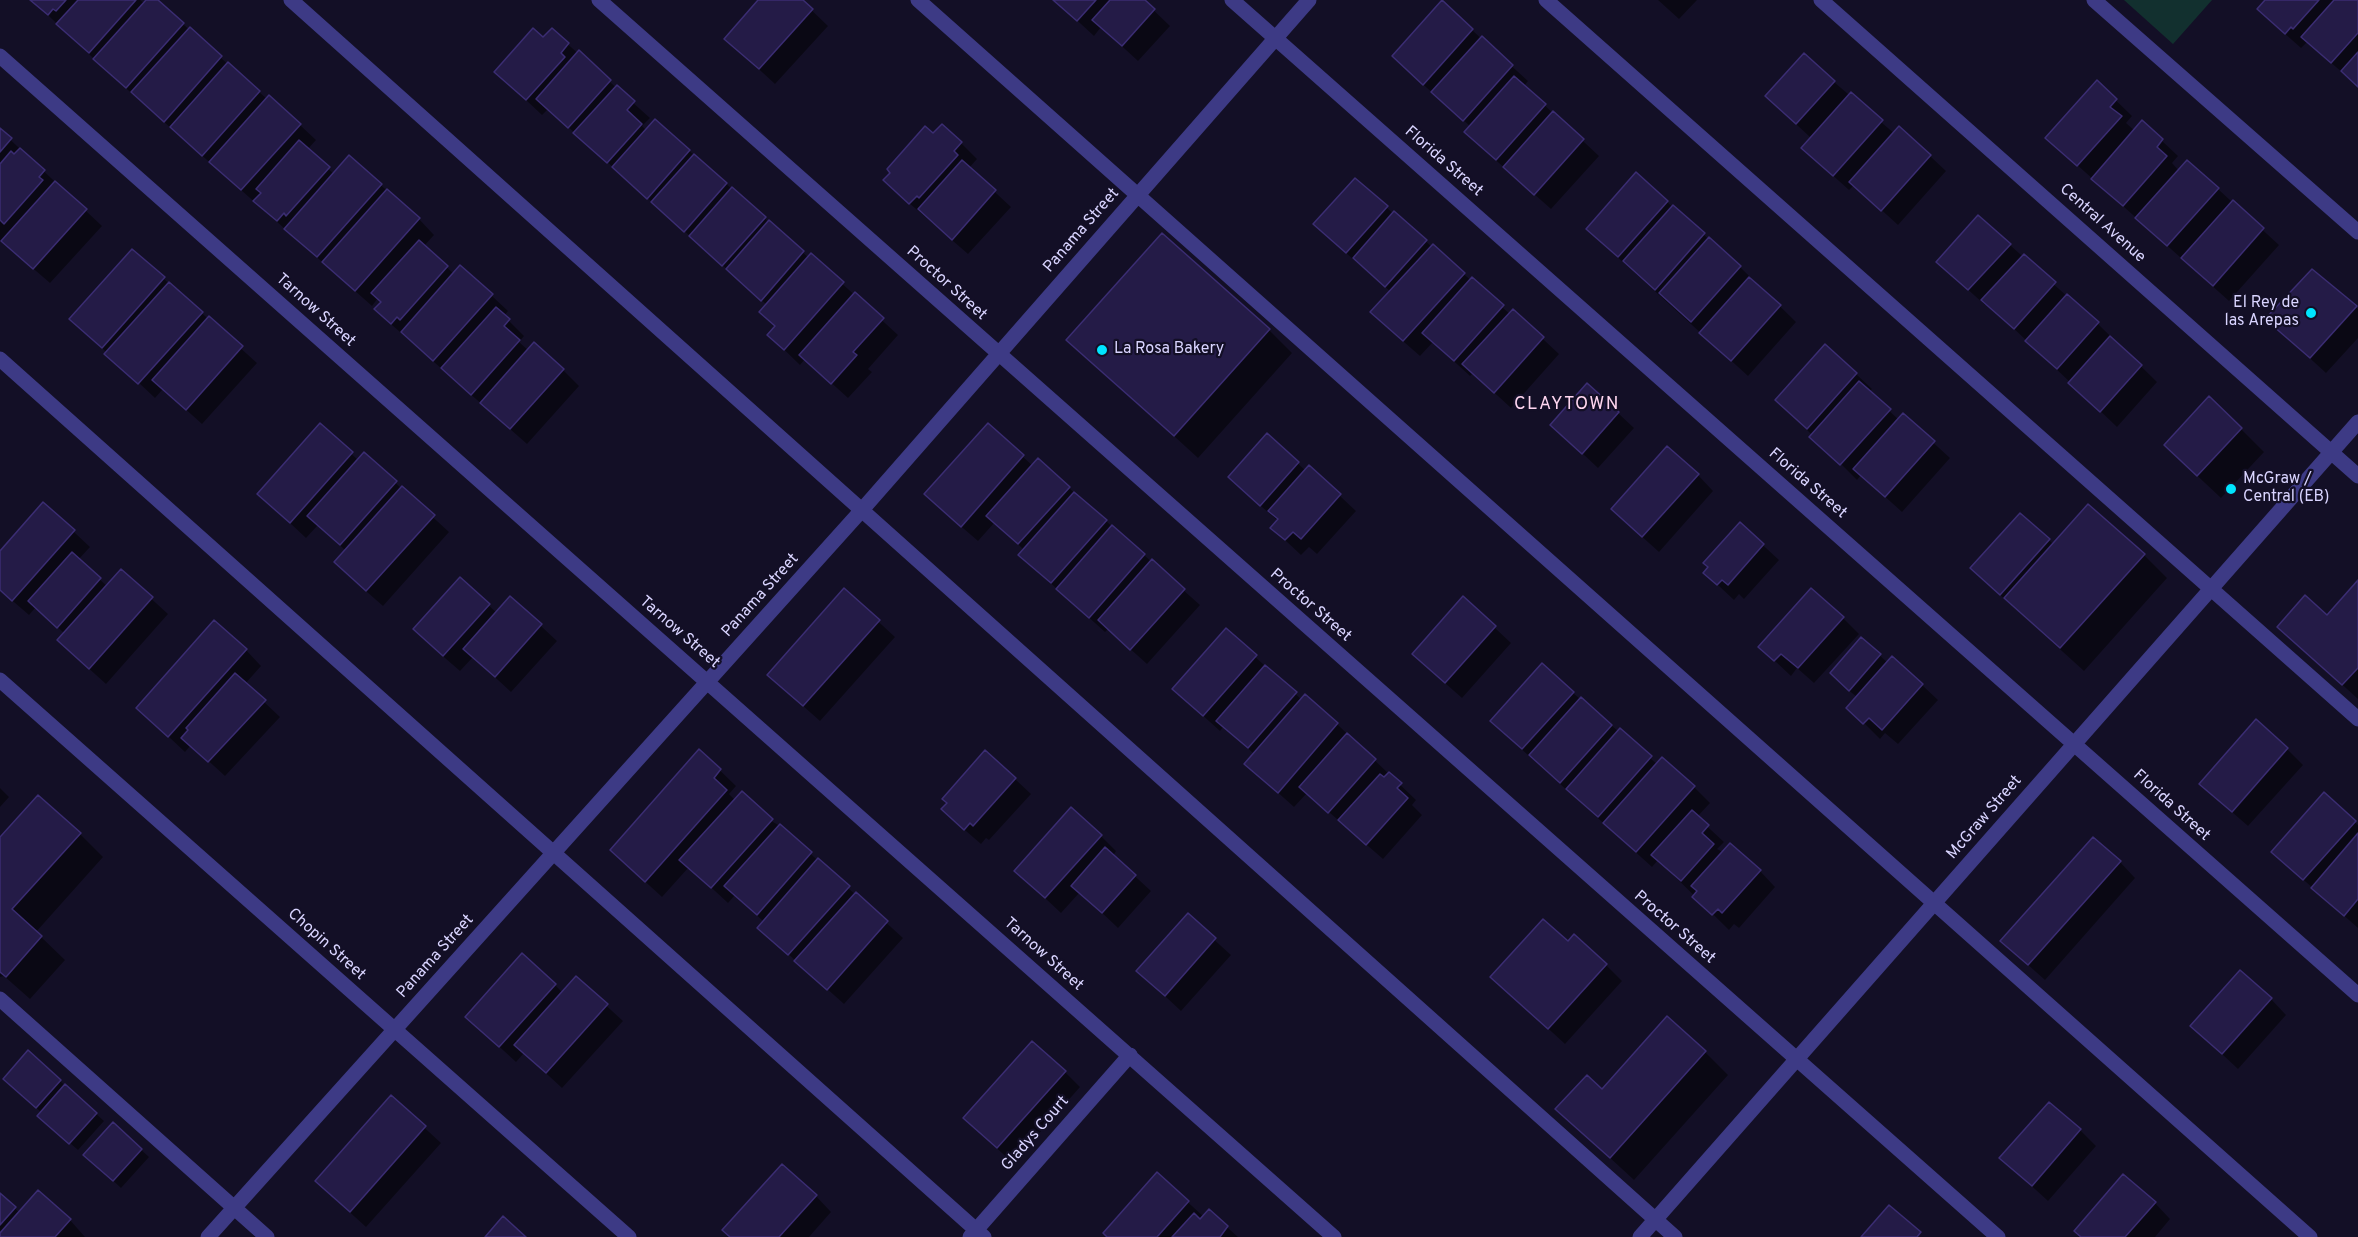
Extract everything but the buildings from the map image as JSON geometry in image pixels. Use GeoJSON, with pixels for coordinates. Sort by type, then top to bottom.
{"type":"FeatureCollection","features":[{"type":"Feature","properties":{"kind":"street"},"geometry":{"type":"LineString","coordinates":[[291,0],[1675,1237]]}},
{"type":"Feature","properties":{"kind":"street","name":"Proctor Street"},"geometry":{"type":"LineString","coordinates":[[599,0],[997,355],[1998,1237]]}},
{"type":"Feature","properties":{"kind":"street"},"geometry":{"type":"LineString","coordinates":[[918,0],[2310,1237]]}},
{"type":"Feature","properties":{"kind":"street","name":"Florida Street"},"geometry":{"type":"LineString","coordinates":[[1232,0],[2358,995]]}},
{"type":"Feature","properties":{"kind":"street","name":"Panama Street"},"geometry":{"type":"LineString","coordinates":[[208,1237],[861,511],[1309,0]]}},
{"type":"Feature","properties":{"kind":"street"},"geometry":{"type":"LineString","coordinates":[[1546,0],[2358,719]]}},
{"type":"Feature","properties":{"kind":"street","name":"Central Avenue"},"geometry":{"type":"LineString","coordinates":[[1821,0],[2358,476]]}},
{"type":"Feature","properties":{"kind":"street"},"geometry":{"type":"LineString","coordinates":[[2094,0],[2358,232]]}},
{"type":"Feature","properties":{"kind":"street","name":"Tarnow Street"},"geometry":{"type":"LineString","coordinates":[[0,56],[1334,1237]]}},
{"type":"Feature","properties":{"kind":"street"},"geometry":{"type":"LineString","coordinates":[[0,359],[554,853],[976,1235]]}},
{"type":"Feature","properties":{"kind":"street","name":"McGraw Street"},"geometry":{"type":"LineString","coordinates":[[1640,1237],[2358,422]]}},
{"type":"Feature","properties":{"kind":"street","name":"Chopin Street"},"geometry":{"type":"LineString","coordinates":[[0,680],[629,1237]]}},
{"type":"Feature","properties":{"kind":"street"},"geometry":{"type":"LineString","coordinates":[[0,999],[267,1237]]}},
{"type":"Feature","properties":{"kind":"street","name":"Gladys Court"},"geometry":{"type":"LineString","coordinates":[[976,1235],[1130,1055]]}},
{"type":"Feature","properties":{"kind":"green space"},"geometry":{"type":"Polygon","coordinates":[[[2124,0],[2212,0],[2173,44],[2124,0]]]}},
{"type":"Feature","properties":{"kind":"place","name":"El Rey de las Arepas"},"geometry":{"type":"Point","coordinates":[2311,313]}},
{"type":"Feature","properties":{"kind":"place","name":"La Rosa Bakery"},"geometry":{"type":"Point","coordinates":[1102,350]}},
{"type":"Feature","properties":{"kind":"place","name":"McGraw / Central (EB)"},"geometry":{"type":"Point","coordinates":[2231,489]}},
{"type":"Feature","properties":{"kind":"district","name":"CLAYTOWN"},"geometry":{"type":"Point","coordinates":[1567,405]}}]}
